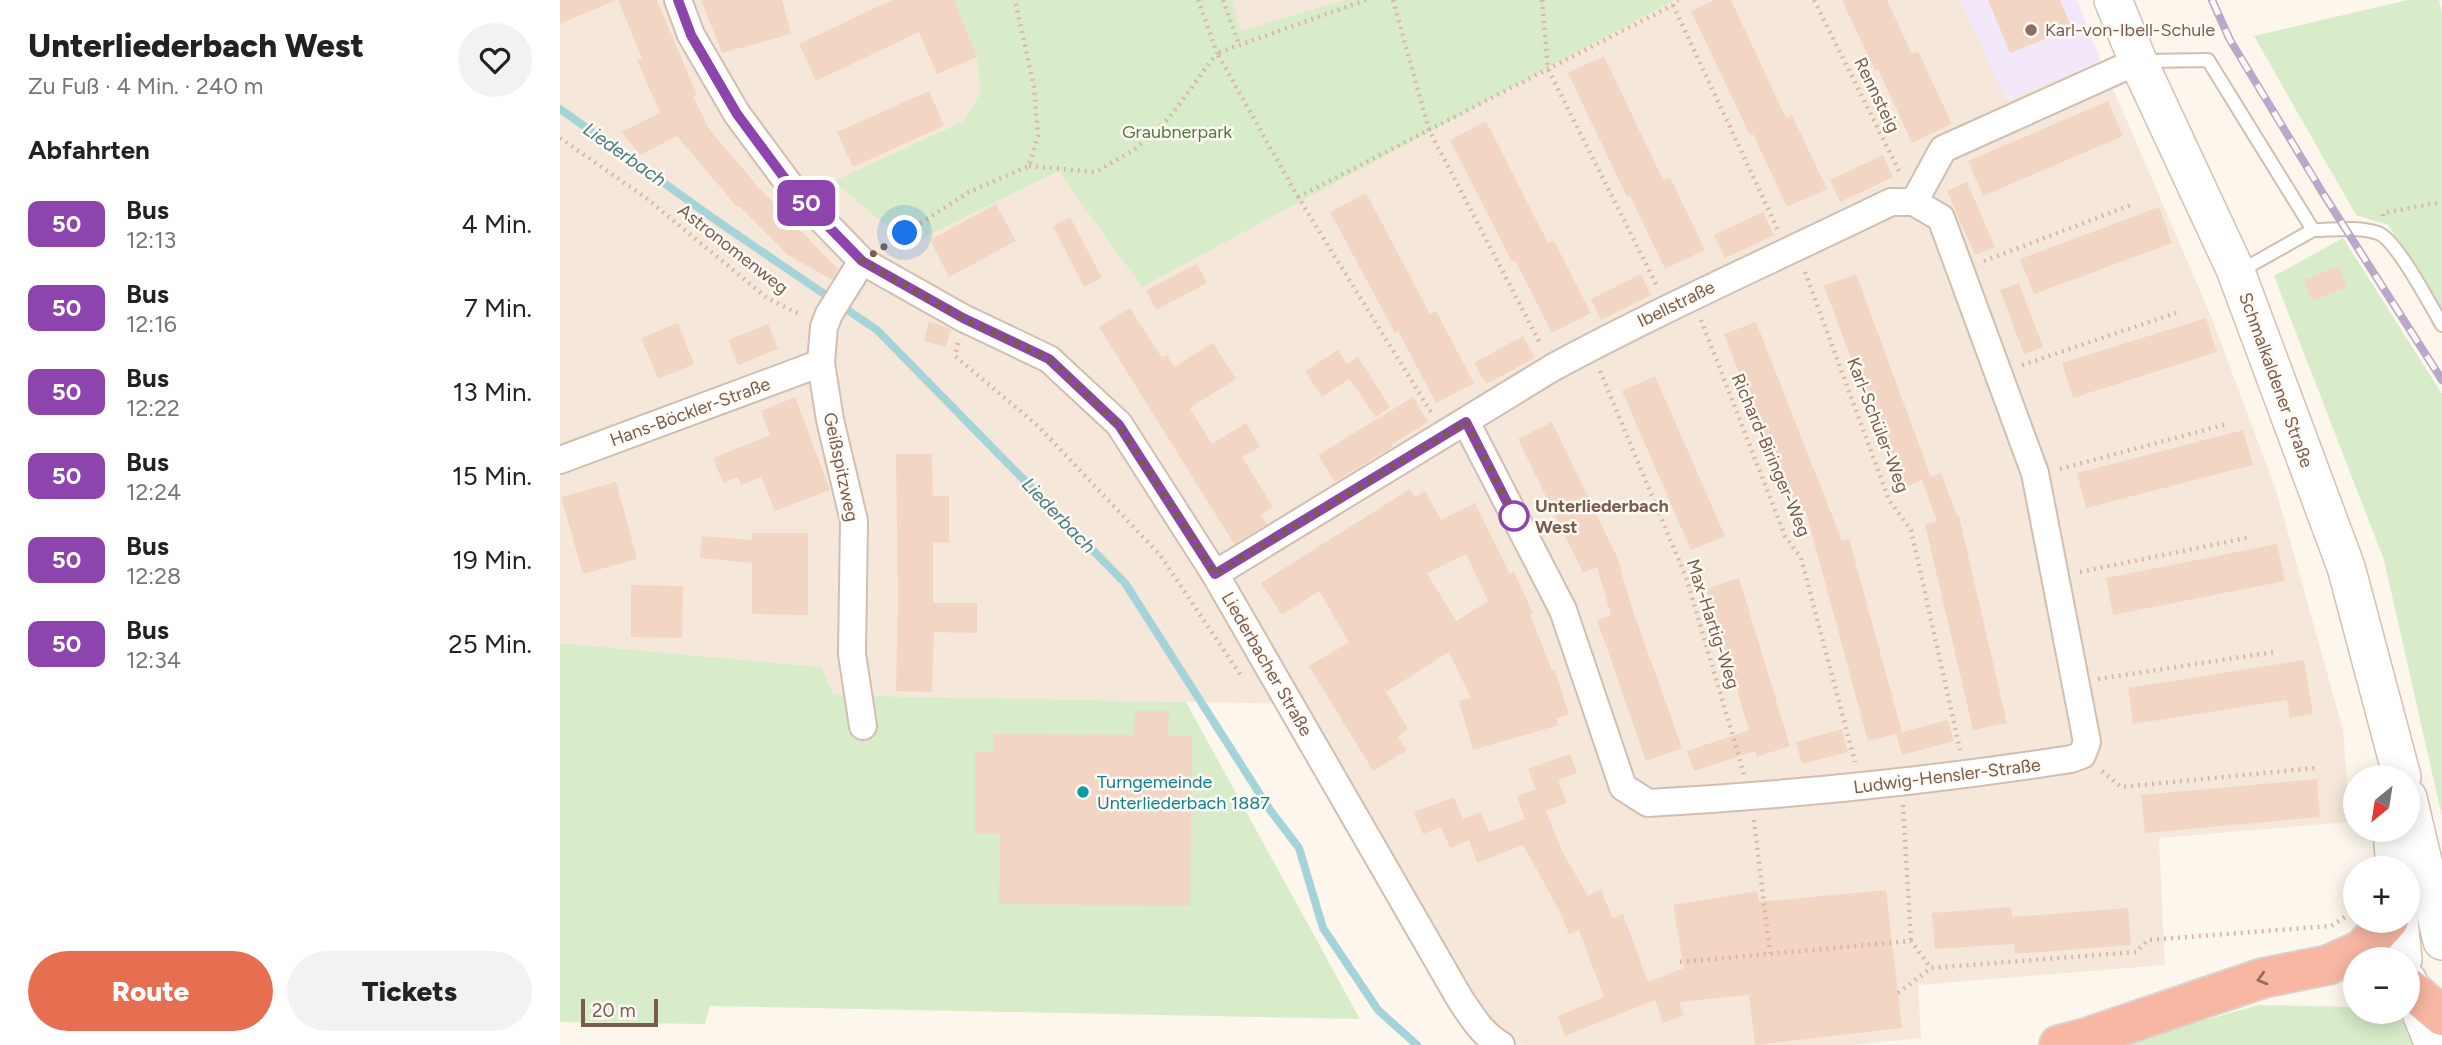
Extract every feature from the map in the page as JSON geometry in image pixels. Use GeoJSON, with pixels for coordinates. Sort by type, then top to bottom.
{"type":"FeatureCollection","features":[{"type":"Feature","properties":{"kind":"highway"},"geometry":{"type":"LineString","coordinates":[[2059,1045],[2263,978],[2342,967],[2377,933]]}},
{"type":"Feature","properties":{"kind":"highway"},"geometry":{"type":"LineString","coordinates":[[2420,992],[2442,1016]]}},
{"type":"Feature","properties":{"kind":"main road","name":"Schmalkaldener Straße"},"geometry":{"type":"LineString","coordinates":[[2113,0],[2138,61],[2235,269],[2346,567],[2399,765]]}},
{"type":"Feature","properties":{"kind":"main road","name":"Schmalkaldener Straße"},"geometry":{"type":"LineString","coordinates":[[2383,710],[2387,765]]}},
{"type":"Feature","properties":{"kind":"main road"},"geometry":{"type":"LineString","coordinates":[[2418,842],[2442,941]]}},
{"type":"Feature","properties":{"kind":"main road"},"geometry":{"type":"LineString","coordinates":[[2420,1010],[2434,1045]]}},
{"type":"Feature","properties":{"kind":"street","name":"Liederbacher Straße"},"geometry":{"type":"LineString","coordinates":[[678,0],[691,35],[737,114],[794,191],[862,261],[963,318],[1049,359],[1119,425],[1215,574],[1460,999],[1478,1026],[1489,1038],[1501,1045]]}},
{"type":"Feature","properties":{"kind":"street"},"geometry":{"type":"LineString","coordinates":[[2082,755],[2087,742],[2036,476],[1941,218],[1914,202],[1943,149],[2138,61]]}},
{"type":"Feature","properties":{"kind":"street","name":"Ibellstraße"},"geometry":{"type":"LineString","coordinates":[[1215,574],[1590,347],[1891,202],[1914,202]]}},
{"type":"Feature","properties":{"kind":"street","name":"Geißspitzweg"},"geometry":{"type":"LineString","coordinates":[[862,261],[827,320],[821,363],[830,420],[854,521],[852,654],[863,726]]}},
{"type":"Feature","properties":{"kind":"street","name":"Hans-Böckler-Straße"},"geometry":{"type":"LineString","coordinates":[[560,460],[821,363]]}},
{"type":"Feature","properties":{"kind":"street","name":"Ludwig-Hensler-Straße"},"geometry":{"type":"LineString","coordinates":[[1456,428],[1563,610],[1623,787],[1648,803],[1861,788],[1966,775],[2082,755]]}},
{"type":"Feature","properties":{"kind":"lane"},"geometry":{"type":"LineString","coordinates":[[2138,61],[2208,60],[2313,230]]}},
{"type":"Feature","properties":{"kind":"lane"},"geometry":{"type":"LineString","coordinates":[[2235,269],[2251,265],[2313,230],[2347,229],[2379,233],[2394,246],[2442,325]]}},
{"type":"Feature","properties":{"kind":"path"},"geometry":{"type":"LineString","coordinates":[[1015,0],[1034,87],[1038,136],[1029,166]]}},
{"type":"Feature","properties":{"kind":"path"},"geometry":{"type":"LineString","coordinates":[[1198,0],[1217,53],[1298,197],[1456,428]]}},
{"type":"Feature","properties":{"kind":"path"},"geometry":{"type":"LineString","coordinates":[[1223,0],[1239,45]]}},
{"type":"Feature","properties":{"kind":"path"},"geometry":{"type":"LineString","coordinates":[[862,261],[969,192],[1029,166],[1096,172],[1135,149],[1169,118],[1217,53],[1366,0]]}},
{"type":"Feature","properties":{"kind":"path"},"geometry":{"type":"LineString","coordinates":[[1393,0],[1429,130],[1552,368]]}},
{"type":"Feature","properties":{"kind":"path"},"geometry":{"type":"LineString","coordinates":[[1542,0],[1548,69],[1668,308]]}},
{"type":"Feature","properties":{"kind":"path"},"geometry":{"type":"LineString","coordinates":[[1298,197],[1673,5],[1678,0]]}},
{"type":"Feature","properties":{"kind":"path","name":"Rennsteig"},"geometry":{"type":"LineString","coordinates":[[1814,0],[1914,202]]}},
{"type":"Feature","properties":{"kind":"path","name":"Karl-Schüler-Weg"},"geometry":{"type":"LineString","coordinates":[[1673,5],[1792,250],[1889,499],[1911,530],[1966,775]]}},
{"type":"Feature","properties":{"kind":"path","name":"Astronomenweg"},"geometry":{"type":"LineString","coordinates":[[560,138],[646,198],[767,298],[827,320]]}},
{"type":"Feature","properties":{"kind":"path"},"geometry":{"type":"LineString","coordinates":[[2379,233],[2383,213],[2442,202]]}},
{"type":"Feature","properties":{"kind":"path"},"geometry":{"type":"LineString","coordinates":[[1960,270],[2131,205]]}},
{"type":"Feature","properties":{"kind":"path","name":"Richard-Biringer-Weg"},"geometry":{"type":"LineString","coordinates":[[1692,296],[1785,536],[1801,558],[1861,788]]}},
{"type":"Feature","properties":{"kind":"path"},"geometry":{"type":"LineString","coordinates":[[1998,373],[2176,313]]}},
{"type":"Feature","properties":{"kind":"path"},"geometry":{"type":"LineString","coordinates":[[963,318],[955,356],[1038,426],[1160,555],[1242,678]]}},
{"type":"Feature","properties":{"kind":"path","name":"Max-Hartig-Weg"},"geometry":{"type":"LineString","coordinates":[[1590,347],[1687,580],[1751,797],[1770,953]]}},
{"type":"Feature","properties":{"kind":"path"},"geometry":{"type":"LineString","coordinates":[[2036,476],[2227,424]]}},
{"type":"Feature","properties":{"kind":"path"},"geometry":{"type":"LineString","coordinates":[[2055,577],[2251,537]]}},
{"type":"Feature","properties":{"kind":"path"},"geometry":{"type":"LineString","coordinates":[[2076,682],[2274,652]]}},
{"type":"Feature","properties":{"kind":"path"},"geometry":{"type":"LineString","coordinates":[[2082,755],[2120,787],[2315,768]]}},
{"type":"Feature","properties":{"kind":"path"},"geometry":{"type":"LineString","coordinates":[[1901,783],[1911,941],[1931,968]]}},
{"type":"Feature","properties":{"kind":"path"},"geometry":{"type":"LineString","coordinates":[[1898,993],[1931,968],[2136,952],[2148,940],[2331,926],[2343,918]]}},
{"type":"Feature","properties":{"kind":"path"},"geometry":{"type":"LineString","coordinates":[[1681,962],[1911,941]]}},
{"type":"Feature","properties":{"kind":"shaded area"},"geometry":{"type":"Polygon","coordinates":[[[560,0],[1960,0],[2007,100],[2101,61],[2211,316],[2276,490],[2343,730],[2346,765],[2343,765],[2343,823],[2159,838],[2165,965],[1918,985],[1921,1038],[1852,1045],[1526,1045],[1484,1042],[1292,704],[834,695],[820,667],[560,643],[560,0]]]}},
{"type":"Feature","properties":{"kind":"shaded area","name":"Karl-von-Ibell-Schule"},"geometry":{"type":"Polygon","coordinates":[[[1960,0],[2077,0],[2101,61],[2007,101],[1960,0]]]}},
{"type":"Feature","properties":{"kind":"green space","name":"Graubnerpark"},"geometry":{"type":"Polygon","coordinates":[[[954,0],[1232,0],[1241,31],[1344,0],[1674,0],[1142,287],[1058,171],[909,245],[834,181],[964,121],[981,92],[977,57],[954,0]]]}},
{"type":"Feature","properties":{"kind":"green space"},"geometry":{"type":"Polygon","coordinates":[[[2408,0],[2439,0],[2442,13],[2442,314],[2388,225],[2356,215],[2254,36],[2408,0]]]}},
{"type":"Feature","properties":{"kind":"green space"},"geometry":{"type":"Polygon","coordinates":[[[2343,238],[2442,394],[2442,817],[2384,560],[2274,276],[2343,238]]]}},
{"type":"Feature","properties":{"kind":"green space"},"geometry":{"type":"Polygon","coordinates":[[[560,643],[821,667],[834,695],[1186,702],[1360,1019],[710,1006],[705,1024],[560,1022],[560,643]]]}},
{"type":"Feature","properties":{"kind":"green space"},"geometry":{"type":"Polygon","coordinates":[[[2259,1005],[2343,1007],[2343,1024],[2406,1024],[2421,1045],[2116,1045],[2259,1005]]]}},
{"type":"Feature","properties":{"kind":"building"},"geometry":{"type":"Polygon","coordinates":[[[560,0],[616,0],[560,24],[560,0]]]}},
{"type":"Feature","properties":{"kind":"building"},"geometry":{"type":"Polygon","coordinates":[[[618,0],[657,0],[697,95],[693,96],[709,129],[760,189],[838,269],[832,280],[788,255],[737,207],[677,136],[640,155],[621,132],[660,113],[637,60],[642,58],[618,0]]]}},
{"type":"Feature","properties":{"kind":"building"},"geometry":{"type":"Polygon","coordinates":[[[701,0],[782,0],[791,34],[722,53],[701,0]]]}},
{"type":"Feature","properties":{"kind":"building"},"geometry":{"type":"Polygon","coordinates":[[[892,0],[954,0],[977,57],[937,74],[919,32],[816,81],[799,44],[892,0]]]}},
{"type":"Feature","properties":{"kind":"building"},"geometry":{"type":"Polygon","coordinates":[[[1715,0],[1731,0],[1786,118],[1792,115],[1827,189],[1787,207],[1691,11],[1715,0]]]}},
{"type":"Feature","properties":{"kind":"building"},"geometry":{"type":"Polygon","coordinates":[[[1842,0],[1887,0],[1912,54],[1918,51],[1952,124],[1912,143],[1842,0]]]}},
{"type":"Feature","properties":{"kind":"building"},"geometry":{"type":"Polygon","coordinates":[[[1988,0],[2060,0],[2072,28],[2010,53],[1988,0]]]}},
{"type":"Feature","properties":{"kind":"building"},"geometry":{"type":"Polygon","coordinates":[[[1604,56],[1663,180],[1670,177],[1705,250],[1665,269],[1630,196],[1627,197],[1568,73],[1604,56]]]}},
{"type":"Feature","properties":{"kind":"building"},"geometry":{"type":"Polygon","coordinates":[[[929,91],[944,126],[853,167],[837,132],[929,91]]]}},
{"type":"Feature","properties":{"kind":"building"},"geometry":{"type":"Polygon","coordinates":[[[2108,101],[2123,136],[1983,196],[1968,161],[2108,101]]]}},
{"type":"Feature","properties":{"kind":"building"},"geometry":{"type":"Polygon","coordinates":[[[1486,121],[1548,243],[1554,241],[1591,313],[1552,333],[1515,260],[1512,262],[1450,140],[1486,121]]]}},
{"type":"Feature","properties":{"kind":"building"},"geometry":{"type":"Polygon","coordinates":[[[1883,155],[1893,177],[1840,202],[1830,180],[1883,155]]]}},
{"type":"Feature","properties":{"kind":"building"},"geometry":{"type":"Polygon","coordinates":[[[1967,182],[1995,247],[1975,255],[1947,191],[1967,182]]]}},
{"type":"Feature","properties":{"kind":"building"},"geometry":{"type":"Polygon","coordinates":[[[1366,193],[1430,314],[1436,311],[1474,383],[1436,403],[1330,212],[1366,193]]]}},
{"type":"Feature","properties":{"kind":"building"},"geometry":{"type":"Polygon","coordinates":[[[996,204],[1016,241],[949,277],[930,240],[996,204]]]}},
{"type":"Feature","properties":{"kind":"building"},"geometry":{"type":"Polygon","coordinates":[[[2159,207],[2172,243],[2034,294],[2020,259],[2159,207]]]}},
{"type":"Feature","properties":{"kind":"building"},"geometry":{"type":"Polygon","coordinates":[[[1763,212],[1774,235],[1725,258],[1714,235],[1763,212]]]}},
{"type":"Feature","properties":{"kind":"building"},"geometry":{"type":"Polygon","coordinates":[[[1070,217],[1102,278],[1084,287],[1053,226],[1070,217]]]}},
{"type":"Feature","properties":{"kind":"building"},"geometry":{"type":"Polygon","coordinates":[[[1197,264],[1207,283],[1156,310],[1146,290],[1197,264]]]}},
{"type":"Feature","properties":{"kind":"building"},"geometry":{"type":"Polygon","coordinates":[[[2339,266],[2347,287],[2312,301],[2304,280],[2339,266]]]}},
{"type":"Feature","properties":{"kind":"building"},"geometry":{"type":"Polygon","coordinates":[[[1641,274],[1651,295],[1601,320],[1591,299],[1641,274]]]}},
{"type":"Feature","properties":{"kind":"building"},"geometry":{"type":"Polygon","coordinates":[[[1856,274],[1931,477],[1941,473],[1959,516],[2007,723],[1973,730],[1925,524],[1937,521],[1922,480],[1900,489],[1824,286],[1856,274]]]}},
{"type":"Feature","properties":{"kind":"building"},"geometry":{"type":"Polygon","coordinates":[[[2019,283],[2043,347],[2024,354],[2000,290],[2019,283]]]}},
{"type":"Feature","properties":{"kind":"building"},"geometry":{"type":"Polygon","coordinates":[[[1130,308],[1162,358],[1167,355],[1174,367],[1213,343],[1236,379],[1190,408],[1212,444],[1246,423],[1260,447],[1242,457],[1273,507],[1261,515],[1267,524],[1234,544],[1099,327],[1130,308]]]}},
{"type":"Feature","properties":{"kind":"building"},"geometry":{"type":"Polygon","coordinates":[[[2206,318],[2217,352],[2073,398],[2062,363],[2206,318]]]}},
{"type":"Feature","properties":{"kind":"building"},"geometry":{"type":"Polygon","coordinates":[[[929,321],[951,329],[946,347],[924,341],[929,321]]]}},
{"type":"Feature","properties":{"kind":"building"},"geometry":{"type":"Polygon","coordinates":[[[1756,322],[1842,541],[1849,539],[1902,732],[1948,720],[1954,741],[1902,755],[1896,734],[1868,741],[1807,516],[1797,520],[1724,334],[1756,322]]]}},
{"type":"Feature","properties":{"kind":"building"},"geometry":{"type":"Polygon","coordinates":[[[678,323],[694,364],[658,379],[641,338],[678,323]]]}},
{"type":"Feature","properties":{"kind":"building"},"geometry":{"type":"Polygon","coordinates":[[[768,324],[778,349],[738,365],[728,340],[768,324]]]}},
{"type":"Feature","properties":{"kind":"building"},"geometry":{"type":"Polygon","coordinates":[[[1523,336],[1535,358],[1486,384],[1474,363],[1523,336]]]}},
{"type":"Feature","properties":{"kind":"building"},"geometry":{"type":"Polygon","coordinates":[[[1338,350],[1347,364],[1358,357],[1390,407],[1376,417],[1349,379],[1322,397],[1305,371],[1338,350]]]}},
{"type":"Feature","properties":{"kind":"building"},"geometry":{"type":"Polygon","coordinates":[[[1655,376],[1725,536],[1691,550],[1622,391],[1655,376]]]}},
{"type":"Feature","properties":{"kind":"building"},"geometry":{"type":"Polygon","coordinates":[[[795,397],[830,490],[775,511],[761,477],[741,485],[738,477],[723,483],[713,458],[770,435],[761,411],[795,397]]]}},
{"type":"Feature","properties":{"kind":"building"},"geometry":{"type":"Polygon","coordinates":[[[1413,397],[1428,422],[1335,482],[1318,455],[1413,397]]]}},
{"type":"Feature","properties":{"kind":"building"},"geometry":{"type":"Polygon","coordinates":[[[1552,422],[1617,557],[1632,608],[1682,748],[1646,761],[1597,620],[1611,615],[1597,567],[1583,573],[1518,439],[1552,422]]]}},
{"type":"Feature","properties":{"kind":"building"},"geometry":{"type":"Polygon","coordinates":[[[2243,430],[2253,465],[2086,508],[2077,473],[2243,430]]]}},
{"type":"Feature","properties":{"kind":"building"},"geometry":{"type":"Polygon","coordinates":[[[896,454],[932,454],[933,496],[949,496],[949,543],[933,542],[933,603],[977,603],[977,633],[934,632],[932,692],[896,691],[896,454]]]}},
{"type":"Feature","properties":{"kind":"building"},"geometry":{"type":"Polygon","coordinates":[[[616,482],[637,559],[583,574],[561,497],[616,482]]]}},
{"type":"Feature","properties":{"kind":"building"},"geometry":{"type":"Polygon","coordinates":[[[1410,489],[1415,497],[1425,491],[1441,520],[1475,503],[1510,574],[1514,572],[1533,613],[1530,614],[1552,671],[1555,670],[1569,715],[1556,718],[1559,725],[1473,750],[1459,701],[1471,698],[1449,652],[1386,692],[1408,729],[1398,736],[1407,750],[1373,771],[1309,666],[1349,642],[1319,591],[1282,615],[1261,583],[1410,489]],[[1466,554],[1427,573],[1456,621],[1488,601],[1466,554]]]}},
{"type":"Feature","properties":{"kind":"building"},"geometry":{"type":"Polygon","coordinates":[[[752,533],[808,533],[808,615],[752,614],[752,563],[700,558],[702,536],[752,540],[752,533]]]}},
{"type":"Feature","properties":{"kind":"building"},"geometry":{"type":"Polygon","coordinates":[[[2277,544],[2285,581],[2113,615],[2106,578],[2277,544]]]}},
{"type":"Feature","properties":{"kind":"building"},"geometry":{"type":"Polygon","coordinates":[[[1739,578],[1790,746],[1757,757],[1755,751],[1694,771],[1687,751],[1749,730],[1706,589],[1739,578]]]}},
{"type":"Feature","properties":{"kind":"building"},"geometry":{"type":"Polygon","coordinates":[[[631,585],[683,586],[682,638],[631,637],[631,585]]]}},
{"type":"Feature","properties":{"kind":"building"},"geometry":{"type":"Polygon","coordinates":[[[2304,660],[2313,714],[2290,718],[2287,700],[2133,724],[2128,688],[2304,660]]]}},
{"type":"Feature","properties":{"kind":"building","name":"Turngemeinde Unterliederbach 1887"},"geometry":{"type":"Polygon","coordinates":[[[1135,711],[1169,711],[1168,736],[1192,736],[1190,906],[999,904],[1000,833],[975,833],[975,752],[994,752],[994,734],[1134,735],[1135,711]]]}},
{"type":"Feature","properties":{"kind":"building"},"geometry":{"type":"Polygon","coordinates":[[[1842,729],[1848,752],[1802,764],[1796,742],[1842,729]]]}},
{"type":"Feature","properties":{"kind":"building"},"geometry":{"type":"Polygon","coordinates":[[[1570,754],[1577,773],[1558,780],[1567,803],[1546,811],[1562,851],[1588,896],[1601,889],[1612,918],[1623,914],[1648,982],[1684,968],[1673,905],[1757,891],[1759,902],[1886,890],[1902,1028],[1755,1045],[1749,995],[1679,1002],[1684,1015],[1663,1023],[1655,1000],[1565,1036],[1558,1016],[1604,997],[1579,930],[1569,934],[1560,912],[1523,845],[1477,863],[1469,840],[1450,848],[1441,827],[1423,834],[1414,812],[1454,797],[1463,819],[1481,812],[1489,832],[1525,819],[1517,796],[1536,789],[1528,769],[1570,754]]]}},
{"type":"Feature","properties":{"kind":"building"},"geometry":{"type":"Polygon","coordinates":[[[2317,779],[2320,817],[2145,833],[2141,795],[2317,779]]]}},
{"type":"Feature","properties":{"kind":"building"},"geometry":{"type":"Polygon","coordinates":[[[2011,907],[2012,917],[2128,908],[2131,945],[2015,954],[2014,944],[1935,949],[1932,913],[2011,907]]]}},
{"type":"Feature","properties":{"kind":"waterway","name":"Liederbach"},"geometry":{"type":"LineString","coordinates":[[560,109],[877,330],[1125,583],[1270,810],[1299,848],[1323,928],[1378,1010],[1417,1045]]}},
{"type":"Feature","properties":{"kind":"railway"},"geometry":{"type":"LineString","coordinates":[[2212,0],[2230,40],[2324,195],[2442,380]]}},
{"type":"Feature","properties":{"kind":"bus line","name":"50"},"geometry":{"type":"LineString","coordinates":[[678,0],[691,35],[737,114],[794,191],[862,261],[963,318],[1049,359],[1119,425],[1215,574],[1466,422],[1514,516]]}},
{"type":"Feature","properties":{"kind":"place","name":"Karl-von-Ibell-Schule"},"geometry":{"type":"Point","coordinates":[2031,30]}},
{"type":"Feature","properties":{"kind":"place","name":"Unterliederbach West"},"geometry":{"type":"Point","coordinates":[1514,516]}},
{"type":"Feature","properties":{"kind":"place","name":"Turngemeinde Unterliederbach 1887"},"geometry":{"type":"Point","coordinates":[1083,792]}},
{"type":"Feature","properties":{"kind":"route"},"geometry":{"type":"LineString","coordinates":[[905,233],[862,261],[963,318],[1049,359],[1119,425],[1215,574],[1466,422],[1514,516]]}}]}
